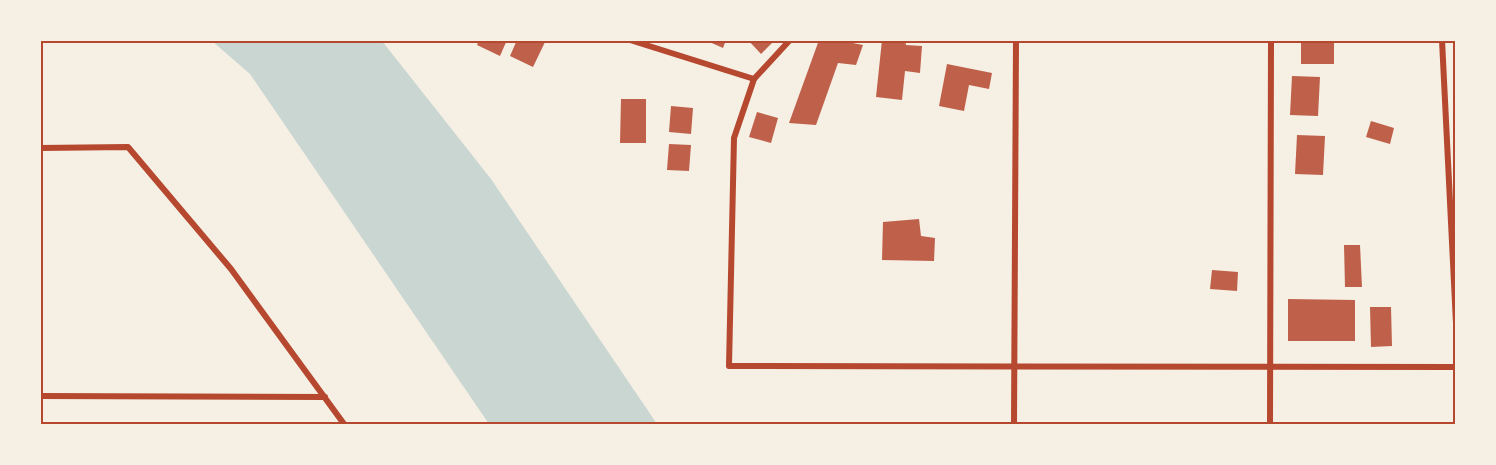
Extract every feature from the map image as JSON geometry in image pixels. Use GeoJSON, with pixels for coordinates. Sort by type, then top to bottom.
{"type":"FeatureCollection","features":[{"type":"Feature","properties":{"kind":"street"},"geometry":{"type":"LineString","coordinates":[[630,40],[754,80]]}},
{"type":"Feature","properties":{"kind":"street"},"geometry":{"type":"LineString","coordinates":[[790,40],[754,80],[734,138],[729,366],[1455,367]]}},
{"type":"Feature","properties":{"kind":"street"},"geometry":{"type":"LineString","coordinates":[[1014,424],[1016,40]]}},
{"type":"Feature","properties":{"kind":"street"},"geometry":{"type":"LineString","coordinates":[[1270,40],[1270,424]]}},
{"type":"Feature","properties":{"kind":"street"},"geometry":{"type":"LineString","coordinates":[[1442,40],[1455,323]]}},
{"type":"Feature","properties":{"kind":"street"},"geometry":{"type":"LineString","coordinates":[[40,148],[128,147],[231,269],[344,424]]}},
{"type":"Feature","properties":{"kind":"street"},"geometry":{"type":"LineString","coordinates":[[40,396],[325,397]]}},
{"type":"Feature","properties":{"kind":"shaded area"},"geometry":{"type":"Polygon","coordinates":[[[212,41],[382,41],[491,179],[657,424],[489,424],[250,74],[212,41]]]}},
{"type":"Feature","properties":{"kind":"building"},"geometry":{"type":"Polygon","coordinates":[[[479,40],[507,40],[500,56],[477,45],[479,40]]]}},
{"type":"Feature","properties":{"kind":"building"},"geometry":{"type":"Polygon","coordinates":[[[517,40],[546,40],[533,67],[510,56],[517,40]]]}},
{"type":"Feature","properties":{"kind":"building"},"geometry":{"type":"Polygon","coordinates":[[[705,40],[726,40],[723,48],[705,40]]]}},
{"type":"Feature","properties":{"kind":"building"},"geometry":{"type":"Polygon","coordinates":[[[748,40],[775,40],[761,54],[748,40]]]}},
{"type":"Feature","properties":{"kind":"building"},"geometry":{"type":"Polygon","coordinates":[[[819,40],[837,40],[863,45],[856,65],[838,63],[816,125],[789,123],[819,40]]]}},
{"type":"Feature","properties":{"kind":"building"},"geometry":{"type":"Polygon","coordinates":[[[882,40],[905,40],[906,45],[922,46],[920,73],[905,71],[902,100],[876,97],[882,40]]]}},
{"type":"Feature","properties":{"kind":"building"},"geometry":{"type":"Polygon","coordinates":[[[1301,42],[1334,43],[1334,64],[1301,64],[1301,42]]]}},
{"type":"Feature","properties":{"kind":"building"},"geometry":{"type":"Polygon","coordinates":[[[947,64],[992,73],[989,89],[969,85],[964,111],[939,106],[947,64]]]}},
{"type":"Feature","properties":{"kind":"building"},"geometry":{"type":"Polygon","coordinates":[[[1292,76],[1320,77],[1318,116],[1290,115],[1292,76]]]}},
{"type":"Feature","properties":{"kind":"building"},"geometry":{"type":"Polygon","coordinates":[[[621,99],[646,99],[646,143],[620,143],[621,99]]]}},
{"type":"Feature","properties":{"kind":"building"},"geometry":{"type":"Polygon","coordinates":[[[671,106],[693,108],[691,134],[669,132],[671,106]]]}},
{"type":"Feature","properties":{"kind":"building"},"geometry":{"type":"Polygon","coordinates":[[[757,112],[778,118],[771,143],[749,137],[757,112]]]}},
{"type":"Feature","properties":{"kind":"building"},"geometry":{"type":"Polygon","coordinates":[[[1371,121],[1394,128],[1390,144],[1366,137],[1371,121]]]}},
{"type":"Feature","properties":{"kind":"building"},"geometry":{"type":"Polygon","coordinates":[[[1297,135],[1325,136],[1323,175],[1295,174],[1297,135]]]}},
{"type":"Feature","properties":{"kind":"building"},"geometry":{"type":"Polygon","coordinates":[[[669,144],[691,145],[689,171],[667,170],[669,144]]]}},
{"type":"Feature","properties":{"kind":"building"},"geometry":{"type":"Polygon","coordinates":[[[919,219],[921,236],[935,238],[934,261],[882,260],[883,222],[919,219]]]}},
{"type":"Feature","properties":{"kind":"building"},"geometry":{"type":"Polygon","coordinates":[[[1344,245],[1360,245],[1362,287],[1345,287],[1344,245]]]}},
{"type":"Feature","properties":{"kind":"building"},"geometry":{"type":"Polygon","coordinates":[[[1212,270],[1238,272],[1237,291],[1210,289],[1212,270]]]}},
{"type":"Feature","properties":{"kind":"building"},"geometry":{"type":"Polygon","coordinates":[[[1288,299],[1355,300],[1355,341],[1288,341],[1288,299]]]}},
{"type":"Feature","properties":{"kind":"building"},"geometry":{"type":"Polygon","coordinates":[[[1370,307],[1391,307],[1392,346],[1371,347],[1370,307]]]}}]}
